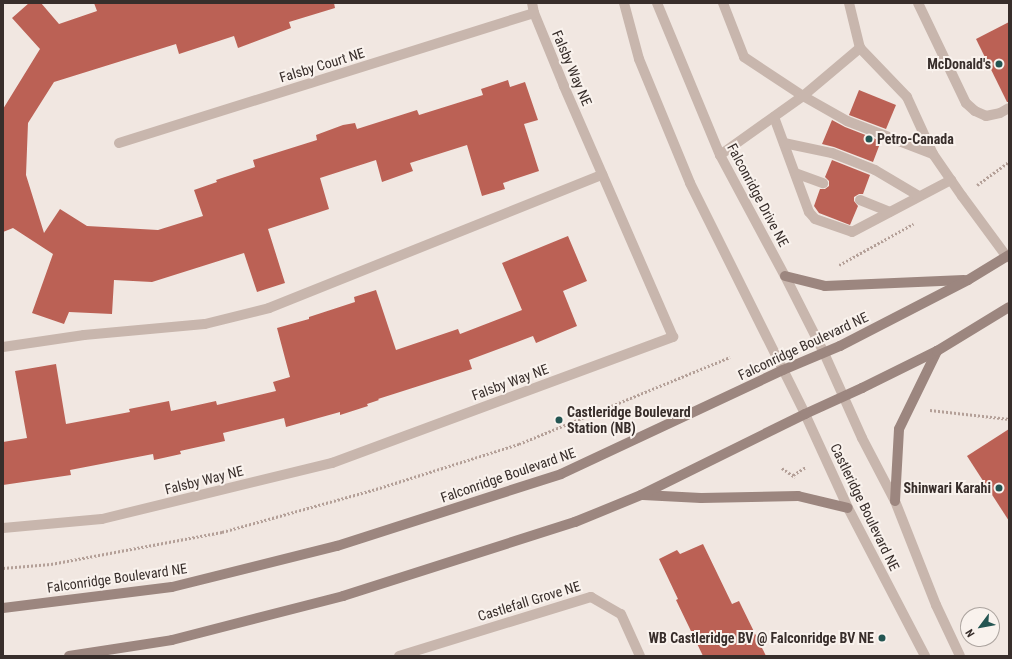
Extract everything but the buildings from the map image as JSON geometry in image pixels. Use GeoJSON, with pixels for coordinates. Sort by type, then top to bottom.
{"type":"FeatureCollection","features":[{"type":"Feature","properties":{"kind":"main road","name":"Falconridge Boulevard NE"},"geometry":{"type":"LineString","coordinates":[[3,608],[172,587],[337,546],[561,474],[783,370],[824,353],[968,280],[1008,256]]}},
{"type":"Feature","properties":{"kind":"main road"},"geometry":{"type":"LineString","coordinates":[[785,276],[825,286],[968,280]]}},
{"type":"Feature","properties":{"kind":"main road"},"geometry":{"type":"LineString","coordinates":[[69,656],[172,640],[343,596],[575,522],[641,495],[937,351],[1009,307]]}},
{"type":"Feature","properties":{"kind":"main road"},"geometry":{"type":"LineString","coordinates":[[895,500],[899,430],[937,351]]}},
{"type":"Feature","properties":{"kind":"main road"},"geometry":{"type":"LineString","coordinates":[[641,495],[701,498],[798,496],[848,508]]}},
{"type":"Feature","properties":{"kind":"street"},"geometry":{"type":"LineString","coordinates":[[624,3],[638,59],[690,183],[783,370]]}},
{"type":"Feature","properties":{"kind":"street","name":"Falconridge Drive NE"},"geometry":{"type":"LineString","coordinates":[[657,3],[720,155],[785,276],[844,396]]}},
{"type":"Feature","properties":{"kind":"street"},"geometry":{"type":"LineString","coordinates":[[723,3],[744,57],[803,96],[847,121],[933,154]]}},
{"type":"Feature","properties":{"kind":"street"},"geometry":{"type":"LineString","coordinates":[[849,3],[860,48],[907,97],[933,154],[1008,256]]}},
{"type":"Feature","properties":{"kind":"street"},"geometry":{"type":"LineString","coordinates":[[918,3],[966,103],[975,111],[986,116],[1000,113],[1009,108]]}},
{"type":"Feature","properties":{"kind":"street","name":"Falsby Court NE"},"geometry":{"type":"LineString","coordinates":[[119,143],[533,8]]}},
{"type":"Feature","properties":{"kind":"street","name":"Falsby Way NE"},"geometry":{"type":"LineString","coordinates":[[3,528],[102,519],[332,463],[673,337],[602,175],[533,8]]}},
{"type":"Feature","properties":{"kind":"street"},"geometry":{"type":"LineString","coordinates":[[720,155],[803,96],[860,48]]}},
{"type":"Feature","properties":{"kind":"street"},"geometry":{"type":"LineString","coordinates":[[774,117],[809,212],[815,219],[852,232],[951,180]]}},
{"type":"Feature","properties":{"kind":"street"},"geometry":{"type":"LineString","coordinates":[[784,143],[832,153],[868,167],[919,196]]}},
{"type":"Feature","properties":{"kind":"street"},"geometry":{"type":"LineString","coordinates":[[795,173],[823,183]]}},
{"type":"Feature","properties":{"kind":"street"},"geometry":{"type":"LineString","coordinates":[[3,347],[84,335],[205,324],[269,308],[602,175]]}},
{"type":"Feature","properties":{"kind":"street"},"geometry":{"type":"LineString","coordinates":[[860,200],[890,212]]}},
{"type":"Feature","properties":{"kind":"street","name":"Castleridge Boulevard NE"},"geometry":{"type":"LineString","coordinates":[[783,370],[848,508],[925,656]]}},
{"type":"Feature","properties":{"kind":"street","name":"Castleridge Boulevard NE"},"geometry":{"type":"LineString","coordinates":[[844,396],[862,438],[895,500],[936,605],[960,656]]}},
{"type":"Feature","properties":{"kind":"street","name":"Castlefall Grove NE"},"geometry":{"type":"LineString","coordinates":[[399,656],[591,597],[621,614],[640,656]]}},
{"type":"Feature","properties":{"kind":"path"},"geometry":{"type":"LineString","coordinates":[[3,568],[51,564],[222,532],[376,489],[519,444],[730,357]]}},
{"type":"Feature","properties":{"kind":"path"},"geometry":{"type":"LineString","coordinates":[[928,410],[1009,419]]}},
{"type":"Feature","properties":{"kind":"path"},"geometry":{"type":"LineString","coordinates":[[782,468],[793,475],[806,467]]}},
{"type":"Feature","properties":{"kind":"place","name":"McDonald's"},"geometry":{"type":"Point","coordinates":[999,64]}},
{"type":"Feature","properties":{"kind":"place","name":"Petro-Canada"},"geometry":{"type":"Point","coordinates":[869,139]}},
{"type":"Feature","properties":{"kind":"place","name":"Castleridge Boulevard Station (NB)"},"geometry":{"type":"Point","coordinates":[559,420]}},
{"type":"Feature","properties":{"kind":"place","name":"Shinwari Karahi"},"geometry":{"type":"Point","coordinates":[999,488]}},
{"type":"Feature","properties":{"kind":"place","name":"WB Castleridge BV @ Falconridge BV NE"},"geometry":{"type":"Point","coordinates":[882,638]}}]}
